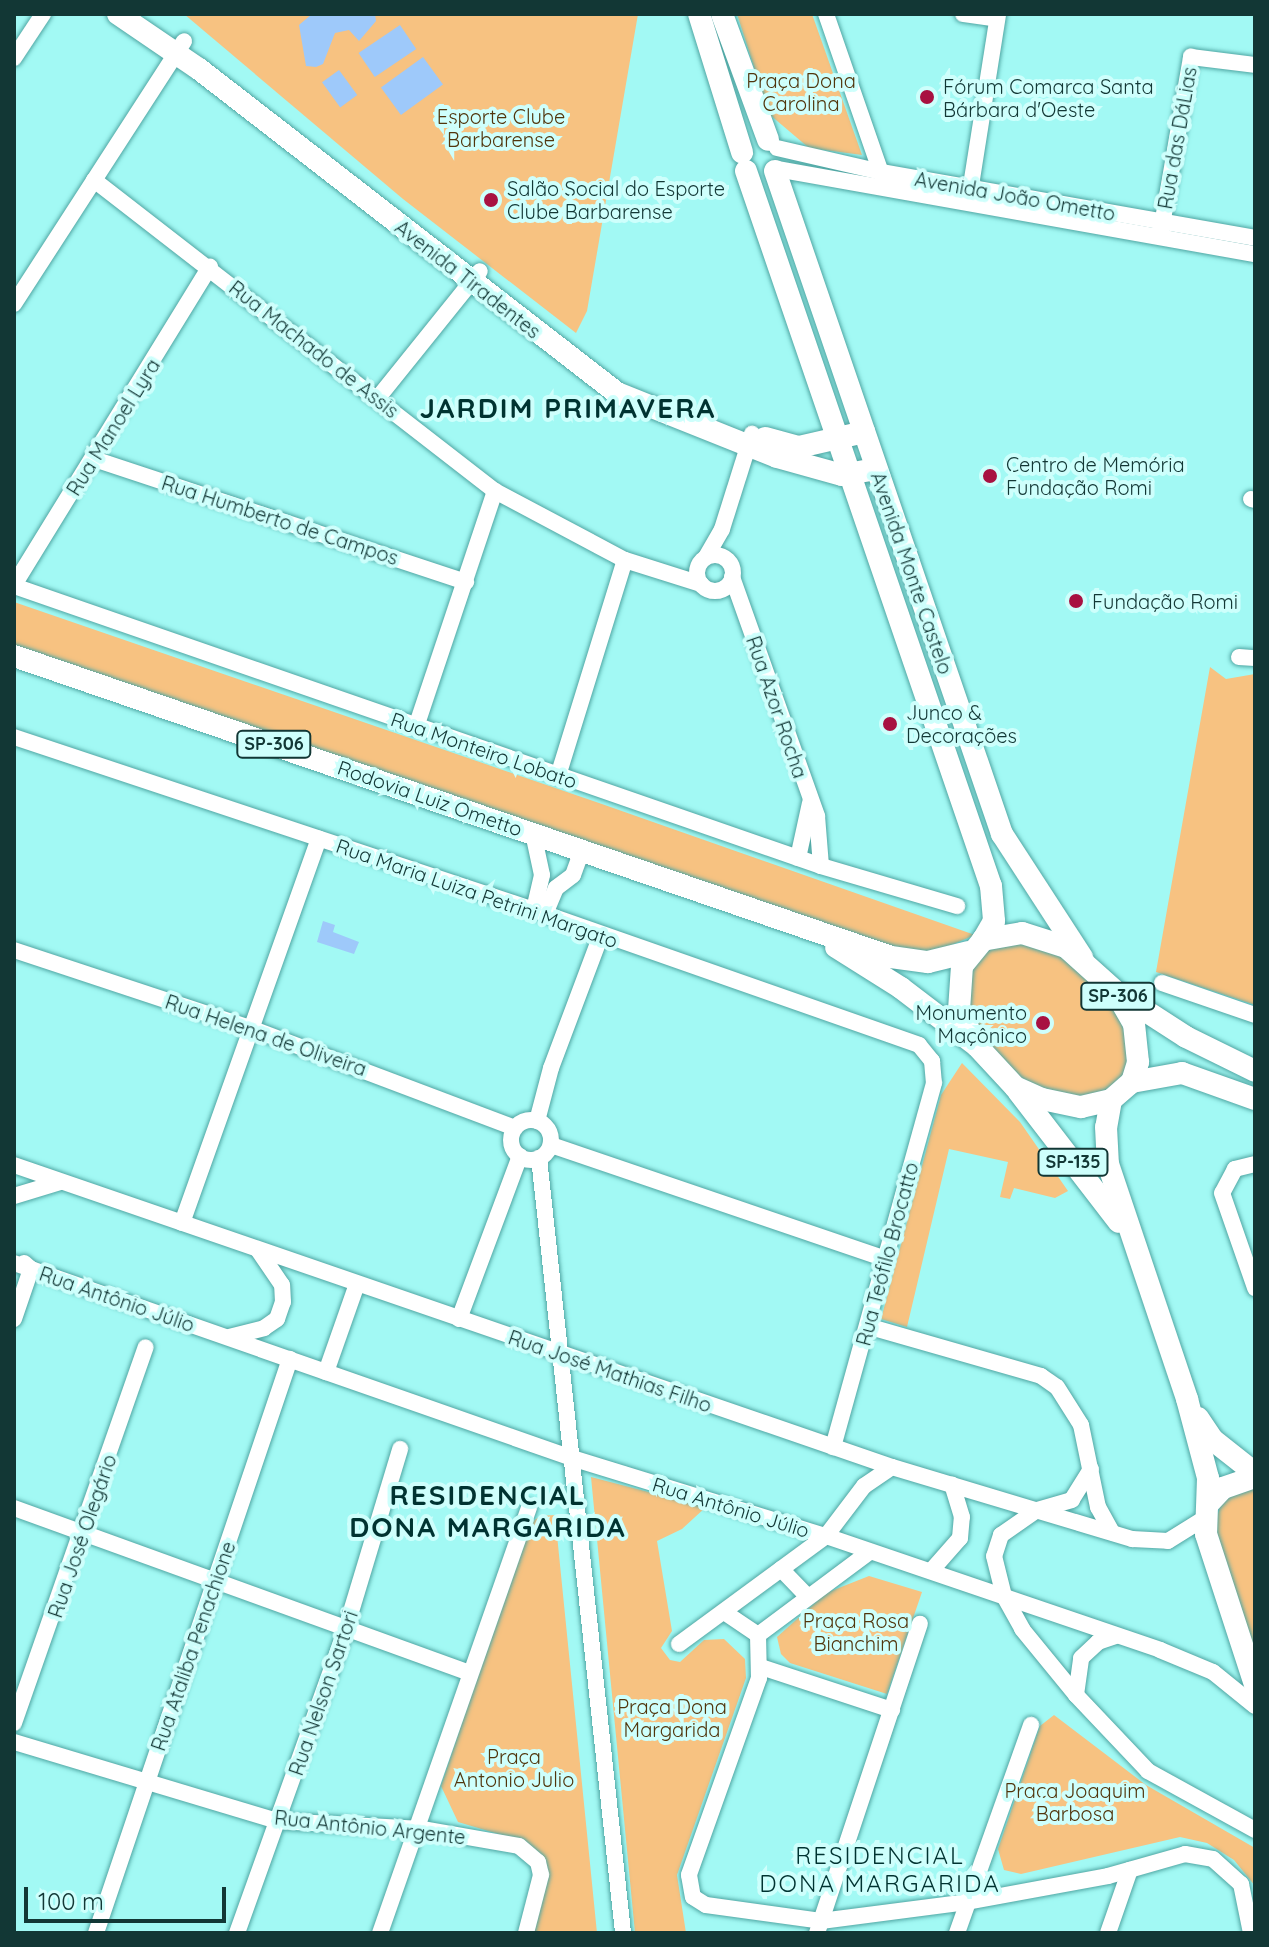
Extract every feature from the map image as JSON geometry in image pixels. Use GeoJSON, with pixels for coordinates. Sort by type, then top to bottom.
{"type":"FeatureCollection","features":[{"type":"Feature","properties":{"kind":"main road","name":"Avenida Tiradentes"},"geometry":{"type":"LineString","coordinates":[[118,14],[180,47]]}},
{"type":"Feature","properties":{"kind":"main road","name":"Avenida Tiradentes"},"geometry":{"type":"LineString","coordinates":[[148,14],[180,47],[475,276],[617,393],[815,468],[854,476]]}},
{"type":"Feature","properties":{"kind":"main road","name":"Avenida Monte Castelo"},"geometry":{"type":"LineString","coordinates":[[699,14],[744,161],[841,437],[978,845],[994,901],[994,921],[976,946]]}},
{"type":"Feature","properties":{"kind":"main road","name":"Avenida Monte Castelo"},"geometry":{"type":"LineString","coordinates":[[722,14],[774,157],[876,469],[1002,834],[1082,957]]}},
{"type":"Feature","properties":{"kind":"main road"},"geometry":{"type":"LineString","coordinates":[[755,139],[774,157],[763,178],[744,161],[755,139]]}},
{"type":"Feature","properties":{"kind":"main road","name":"Avenida Tiradentes"},"geometry":{"type":"LineString","coordinates":[[750,441],[799,447],[864,432]]}},
{"type":"Feature","properties":{"kind":"main road"},"geometry":{"type":"LineString","coordinates":[[815,468],[864,505]]}},
{"type":"Feature","properties":{"kind":"main road"},"geometry":{"type":"LineString","coordinates":[[854,476],[876,469]]}},
{"type":"Feature","properties":{"kind":"main road","name":"Rodovia Luiz Ometto"},"geometry":{"type":"LineString","coordinates":[[14,656],[911,962],[976,946]]}},
{"type":"Feature","properties":{"kind":"main road"},"geometry":{"type":"LineString","coordinates":[[978,845],[997,851],[1002,834]]}},
{"type":"Feature","properties":{"kind":"main road","name":"Rodovia Luiz Ometto"},"geometry":{"type":"LineString","coordinates":[[801,926],[901,988],[977,1046]]}},
{"type":"Feature","properties":{"kind":"main road","name":"SP-306"},"geometry":{"type":"LineString","coordinates":[[1111,1100],[1068,1106],[1015,1087],[977,1046],[957,995],[976,946],[1012,933],[1033,935],[1082,957],[1115,991],[1186,1037],[1255,1071]]}},
{"type":"Feature","properties":{"kind":"main road","name":"SP-306"},"geometry":{"type":"LineString","coordinates":[[1115,991],[1137,1035],[1138,1062],[1132,1082]]}},
{"type":"Feature","properties":{"kind":"main road"},"geometry":{"type":"LineString","coordinates":[[1111,1100],[1132,1082],[1182,1073],[1255,1099]]}},
{"type":"Feature","properties":{"kind":"main road","name":"SP-135"},"geometry":{"type":"LineString","coordinates":[[1015,1087],[1130,1238]]}},
{"type":"Feature","properties":{"kind":"main road","name":"SP-135"},"geometry":{"type":"LineString","coordinates":[[1111,1100],[1105,1145],[1130,1238],[1187,1399],[1208,1478],[1210,1548],[1255,1685]]}},
{"type":"Feature","properties":{"kind":"main road","name":"SP-135"},"geometry":{"type":"LineString","coordinates":[[1187,1399],[1213,1440],[1255,1475]]}},
{"type":"Feature","properties":{"kind":"main road"},"geometry":{"type":"LineString","coordinates":[[1207,1511],[1223,1488],[1255,1475]]}},
{"type":"Feature","properties":{"kind":"street"},"geometry":{"type":"LineString","coordinates":[[14,58],[43,14]]}},
{"type":"Feature","properties":{"kind":"street"},"geometry":{"type":"LineString","coordinates":[[826,14],[883,180]]}},
{"type":"Feature","properties":{"kind":"street"},"geometry":{"type":"LineString","coordinates":[[963,14],[998,17],[969,195]]}},
{"type":"Feature","properties":{"kind":"street"},"geometry":{"type":"LineString","coordinates":[[14,304],[180,47]]}},
{"type":"Feature","properties":{"kind":"street","name":"Rua das DáLias"},"geometry":{"type":"LineString","coordinates":[[1161,229],[1191,57],[1255,65]]}},
{"type":"Feature","properties":{"kind":"street","name":"Avenida João Ometto"},"geometry":{"type":"LineString","coordinates":[[774,157],[883,180],[1161,229],[1255,238]]}},
{"type":"Feature","properties":{"kind":"street","name":"Rua Machado de Assis"},"geometry":{"type":"LineString","coordinates":[[94,180],[495,491],[625,560],[666,573],[709,571]]}},
{"type":"Feature","properties":{"kind":"street","name":"Avenida João Ometto"},"geometry":{"type":"LineString","coordinates":[[1161,229],[1255,254]]}},
{"type":"Feature","properties":{"kind":"street","name":"Rua Manoel Lyra"},"geometry":{"type":"LineString","coordinates":[[14,586],[210,267]]}},
{"type":"Feature","properties":{"kind":"street"},"geometry":{"type":"LineString","coordinates":[[377,399],[475,276]]}},
{"type":"Feature","properties":{"kind":"street"},"geometry":{"type":"LineString","coordinates":[[709,571],[750,441]]}},
{"type":"Feature","properties":{"kind":"street","name":"Rua Humberto de Campos"},"geometry":{"type":"LineString","coordinates":[[94,459],[466,582]]}},
{"type":"Feature","properties":{"kind":"street"},"geometry":{"type":"LineString","coordinates":[[416,727],[495,491]]}},
{"type":"Feature","properties":{"kind":"street"},"geometry":{"type":"LineString","coordinates":[[558,776],[625,560]]}},
{"type":"Feature","properties":{"kind":"street","name":"Rua Azor Rocha"},"geometry":{"type":"LineString","coordinates":[[709,571],[732,577],[823,838],[821,866]]}},
{"type":"Feature","properties":{"kind":"street","name":"Rua Azor Rocha"},"geometry":{"type":"LineString","coordinates":[[709,571],[743,612]]}},
{"type":"Feature","properties":{"kind":"street","name":"Rua Monteiro Lobato"},"geometry":{"type":"LineString","coordinates":[[14,586],[821,866],[957,906]]}},
{"type":"Feature","properties":{"kind":"street","name":"Rua Maria Luiza Petrini Margato"},"geometry":{"type":"LineString","coordinates":[[14,737],[900,1036],[919,1045],[932,1061]]}},
{"type":"Feature","properties":{"kind":"street","name":"Rua Azor Rocha"},"geometry":{"type":"LineString","coordinates":[[798,858],[810,801]]}},
{"type":"Feature","properties":{"kind":"street"},"geometry":{"type":"LineString","coordinates":[[533,833],[542,875],[540,912]]}},
{"type":"Feature","properties":{"kind":"street"},"geometry":{"type":"LineString","coordinates":[[182,1223],[319,839]]}},
{"type":"Feature","properties":{"kind":"street"},"geometry":{"type":"LineString","coordinates":[[540,912],[556,888],[573,875],[582,850]]}},
{"type":"Feature","properties":{"kind":"street"},"geometry":{"type":"LineString","coordinates":[[537,1121],[601,935]]}},
{"type":"Feature","properties":{"kind":"street","name":"Rua Helena de Oliveira"},"geometry":{"type":"LineString","coordinates":[[14,950],[253,1029],[515,1128]]}},
{"type":"Feature","properties":{"kind":"street"},"geometry":{"type":"LineString","coordinates":[[1162,983],[1255,1015]]}},
{"type":"Feature","properties":{"kind":"street","name":"Rua Teófilo Brocatto"},"geometry":{"type":"LineString","coordinates":[[833,1447],[934,1083],[932,1061]]}},
{"type":"Feature","properties":{"kind":"street"},"geometry":{"type":"LineString","coordinates":[[459,1319],[520,1156],[511,1140],[515,1128],[537,1121]]}},
{"type":"Feature","properties":{"kind":"street"},"geometry":{"type":"LineString","coordinates":[[537,1121],[550,1133],[551,1145],[539,1158],[575,1459],[623,1933]]}},
{"type":"Feature","properties":{"kind":"street"},"geometry":{"type":"LineString","coordinates":[[551,1145],[885,1259]]}},
{"type":"Feature","properties":{"kind":"street"},"geometry":{"type":"LineString","coordinates":[[520,1156],[539,1158]]}},
{"type":"Feature","properties":{"kind":"street"},"geometry":{"type":"LineString","coordinates":[[1255,1164],[1228,1176],[1223,1206],[1255,1288]]}},
{"type":"Feature","properties":{"kind":"street","name":"Rua José Mathias Filho"},"geometry":{"type":"LineString","coordinates":[[14,1165],[892,1467],[1112,1532],[1150,1543],[1168,1541],[1207,1511]]}},
{"type":"Feature","properties":{"kind":"street"},"geometry":{"type":"LineString","coordinates":[[14,1196],[61,1181]]}},
{"type":"Feature","properties":{"kind":"street"},"geometry":{"type":"LineString","coordinates":[[228,1337],[264,1328],[277,1319],[283,1302],[282,1285],[257,1249]]}},
{"type":"Feature","properties":{"kind":"street"},"geometry":{"type":"LineString","coordinates":[[14,1254],[31,1269],[14,1319]]}},
{"type":"Feature","properties":{"kind":"street","name":"Rua Antônio Júlio"},"geometry":{"type":"LineString","coordinates":[[14,1263],[575,1459],[826,1536],[868,1553],[1004,1596],[1213,1672],[1255,1706]]}},
{"type":"Feature","properties":{"kind":"street"},"geometry":{"type":"LineString","coordinates":[[326,1372],[357,1284]]}},
{"type":"Feature","properties":{"kind":"street"},"geometry":{"type":"LineString","coordinates":[[867,1326],[1041,1376],[1068,1401],[1081,1425],[1098,1507],[1112,1532]]}},
{"type":"Feature","properties":{"kind":"street","name":"Rua José Olegário"},"geometry":{"type":"LineString","coordinates":[[14,1723],[85,1534],[146,1347]]}},
{"type":"Feature","properties":{"kind":"street","name":"Rua Ataliba Penachione"},"geometry":{"type":"LineString","coordinates":[[96,1933],[290,1359]]}},
{"type":"Feature","properties":{"kind":"street","name":"Rua Nelson Sartori"},"geometry":{"type":"LineString","coordinates":[[237,1933],[347,1625],[400,1449]]}},
{"type":"Feature","properties":{"kind":"street"},"geometry":{"type":"LineString","coordinates":[[679,1644],[826,1536],[864,1486],[892,1467]]}},
{"type":"Feature","properties":{"kind":"street"},"geometry":{"type":"LineString","coordinates":[[1091,1469],[1072,1500],[1037,1510],[1011,1524],[996,1545],[995,1568],[1004,1596],[1022,1629],[1076,1695],[1148,1771],[1255,1830]]}},
{"type":"Feature","properties":{"kind":"street"},"geometry":{"type":"LineString","coordinates":[[931,1571],[960,1538],[961,1507],[952,1485]]}},
{"type":"Feature","properties":{"kind":"street"},"geometry":{"type":"LineString","coordinates":[[380,1933],[414,1828],[529,1507]]}},
{"type":"Feature","properties":{"kind":"street"},"geometry":{"type":"LineString","coordinates":[[14,1508],[216,1582],[347,1625],[469,1673]]}},
{"type":"Feature","properties":{"kind":"street"},"geometry":{"type":"LineString","coordinates":[[758,1635],[868,1553]]}},
{"type":"Feature","properties":{"kind":"street"},"geometry":{"type":"LineString","coordinates":[[781,1569],[807,1596]]}},
{"type":"Feature","properties":{"kind":"street"},"geometry":{"type":"LineString","coordinates":[[724,1612],[758,1635]]}},
{"type":"Feature","properties":{"kind":"street"},"geometry":{"type":"LineString","coordinates":[[819,1927],[920,1624]]}},
{"type":"Feature","properties":{"kind":"street"},"geometry":{"type":"LineString","coordinates":[[758,1635],[761,1667],[689,1875],[693,1897],[706,1905],[819,1927],[1130,1870],[1185,1854],[1213,1859],[1241,1884],[1251,1933]]}},
{"type":"Feature","properties":{"kind":"street"},"geometry":{"type":"LineString","coordinates":[[1076,1695],[1081,1658],[1098,1642],[1115,1636]]}},
{"type":"Feature","properties":{"kind":"street"},"geometry":{"type":"LineString","coordinates":[[761,1667],[892,1710]]}},
{"type":"Feature","properties":{"kind":"street"},"geometry":{"type":"LineString","coordinates":[[957,1933],[1031,1725]]}},
{"type":"Feature","properties":{"kind":"street","name":"Rua Antônio Argente"},"geometry":{"type":"LineString","coordinates":[[14,1742],[146,1785],[278,1821],[414,1828],[519,1846],[538,1862],[538,1895],[526,1933]]}},
{"type":"Feature","properties":{"kind":"street"},"geometry":{"type":"LineString","coordinates":[[1108,1933],[1130,1870]]}},
{"type":"Feature","properties":{"kind":"green space","name":"Esporte Clube Barbarense"},"geometry":{"type":"Polygon","coordinates":[[[184,14],[638,14],[587,311],[576,333],[403,199],[184,14]]]}},
{"type":"Feature","properties":{"kind":"green space","name":"Praça Dona Carolina"},"geometry":{"type":"Polygon","coordinates":[[[737,14],[812,14],[862,155],[809,148],[769,114],[737,14]]]}},
{"type":"Feature","properties":{"kind":"green space"},"geometry":{"type":"Polygon","coordinates":[[[14,602],[975,935],[923,957],[14,650],[14,602]]]}},
{"type":"Feature","properties":{"kind":"green space"},"geometry":{"type":"Polygon","coordinates":[[[1210,667],[1226,679],[1255,674],[1255,1005],[1156,972],[1210,667]]]}},
{"type":"Feature","properties":{"kind":"green space"},"geometry":{"type":"Polygon","coordinates":[[[1011,942],[1037,944],[1069,960],[1105,992],[1133,1047],[1122,1085],[1075,1104],[1006,1071],[967,1015],[969,973],[988,950],[1011,942]]]}},
{"type":"Feature","properties":{"kind":"green space"},"geometry":{"type":"Polygon","coordinates":[[[962,1063],[1020,1122],[1068,1191],[1055,1198],[1014,1188],[1010,1199],[1000,1197],[1008,1162],[949,1149],[907,1327],[881,1319],[941,1095],[962,1063]]]}},
{"type":"Feature","properties":{"kind":"green space","name":"Praça Dona Margarida"},"geometry":{"type":"Polygon","coordinates":[[[591,1477],[706,1507],[682,1529],[657,1541],[672,1631],[661,1648],[670,1660],[680,1662],[704,1640],[724,1639],[745,1659],[746,1678],[677,1875],[686,1933],[635,1933],[591,1477]]]}},
{"type":"Feature","properties":{"kind":"green space"},"geometry":{"type":"Polygon","coordinates":[[[1255,1485],[1255,1658],[1213,1532],[1221,1503],[1231,1493],[1255,1485]]]}},
{"type":"Feature","properties":{"kind":"green space","name":"Praça Antonio Julio"},"geometry":{"type":"Polygon","coordinates":[[[555,1515],[597,1933],[531,1933],[547,1883],[543,1859],[525,1842],[458,1822],[441,1786],[528,1525],[540,1516],[555,1515]]]}},
{"type":"Feature","properties":{"kind":"green space","name":"Praça Rosa Bianchim"},"geometry":{"type":"Polygon","coordinates":[[[869,1576],[922,1592],[887,1694],[790,1663],[781,1654],[777,1637],[826,1593],[869,1576]]]}},
{"type":"Feature","properties":{"kind":"green space","name":"Praça Joaquim Barbosa"},"geometry":{"type":"Polygon","coordinates":[[[1054,1715],[1146,1785],[1255,1848],[1255,1886],[1234,1860],[1207,1843],[1180,1837],[1021,1874],[1004,1870],[998,1849],[1040,1726],[1054,1715]]]}},
{"type":"Feature","properties":{"kind":"water"},"geometry":{"type":"Polygon","coordinates":[[[312,14],[375,14],[376,21],[359,41],[349,30],[335,33],[323,64],[306,66],[299,25],[312,14]]]}},
{"type":"Feature","properties":{"kind":"water"},"geometry":{"type":"Polygon","coordinates":[[[400,25],[416,49],[375,77],[359,53],[400,25]]]}},
{"type":"Feature","properties":{"kind":"water"},"geometry":{"type":"Polygon","coordinates":[[[423,57],[443,85],[401,115],[381,88],[423,57]]]}},
{"type":"Feature","properties":{"kind":"water"},"geometry":{"type":"Polygon","coordinates":[[[339,70],[357,95],[340,107],[322,82],[339,70]]]}},
{"type":"Feature","properties":{"kind":"water"},"geometry":{"type":"Polygon","coordinates":[[[323,921],[335,925],[333,932],[359,942],[354,954],[317,942],[323,921]]]}},
{"type":"Feature","properties":{"kind":"place","name":"Fórum Comarca Santa Bárbara d'Oeste"},"geometry":{"type":"Point","coordinates":[927,97]}},
{"type":"Feature","properties":{"kind":"place","name":"Salão Social do Esporte Clube Barbarense"},"geometry":{"type":"Point","coordinates":[491,200]}},
{"type":"Feature","properties":{"kind":"place","name":"Centro de Memória Fundação Romi"},"geometry":{"type":"Point","coordinates":[990,476]}},
{"type":"Feature","properties":{"kind":"place","name":"Fundação Romi"},"geometry":{"type":"Point","coordinates":[1076,601]}},
{"type":"Feature","properties":{"kind":"place","name":"Junco & Decorações"},"geometry":{"type":"Point","coordinates":[890,724]}},
{"type":"Feature","properties":{"kind":"place","name":"Monumento Maçônico"},"geometry":{"type":"Point","coordinates":[1043,1023]}},
{"type":"Feature","properties":{"kind":"district","name":"JARDIM PRIMAVERA"},"geometry":{"type":"Point","coordinates":[568,408]}},
{"type":"Feature","properties":{"kind":"district","name":"RESIDENCIAL DONA MARGARIDA"},"geometry":{"type":"Point","coordinates":[488,1511]}},
{"type":"Feature","properties":{"kind":"district","name":"RESIDENCIAL DONA MARGARIDA"},"geometry":{"type":"Point","coordinates":[880,1870]}}]}
